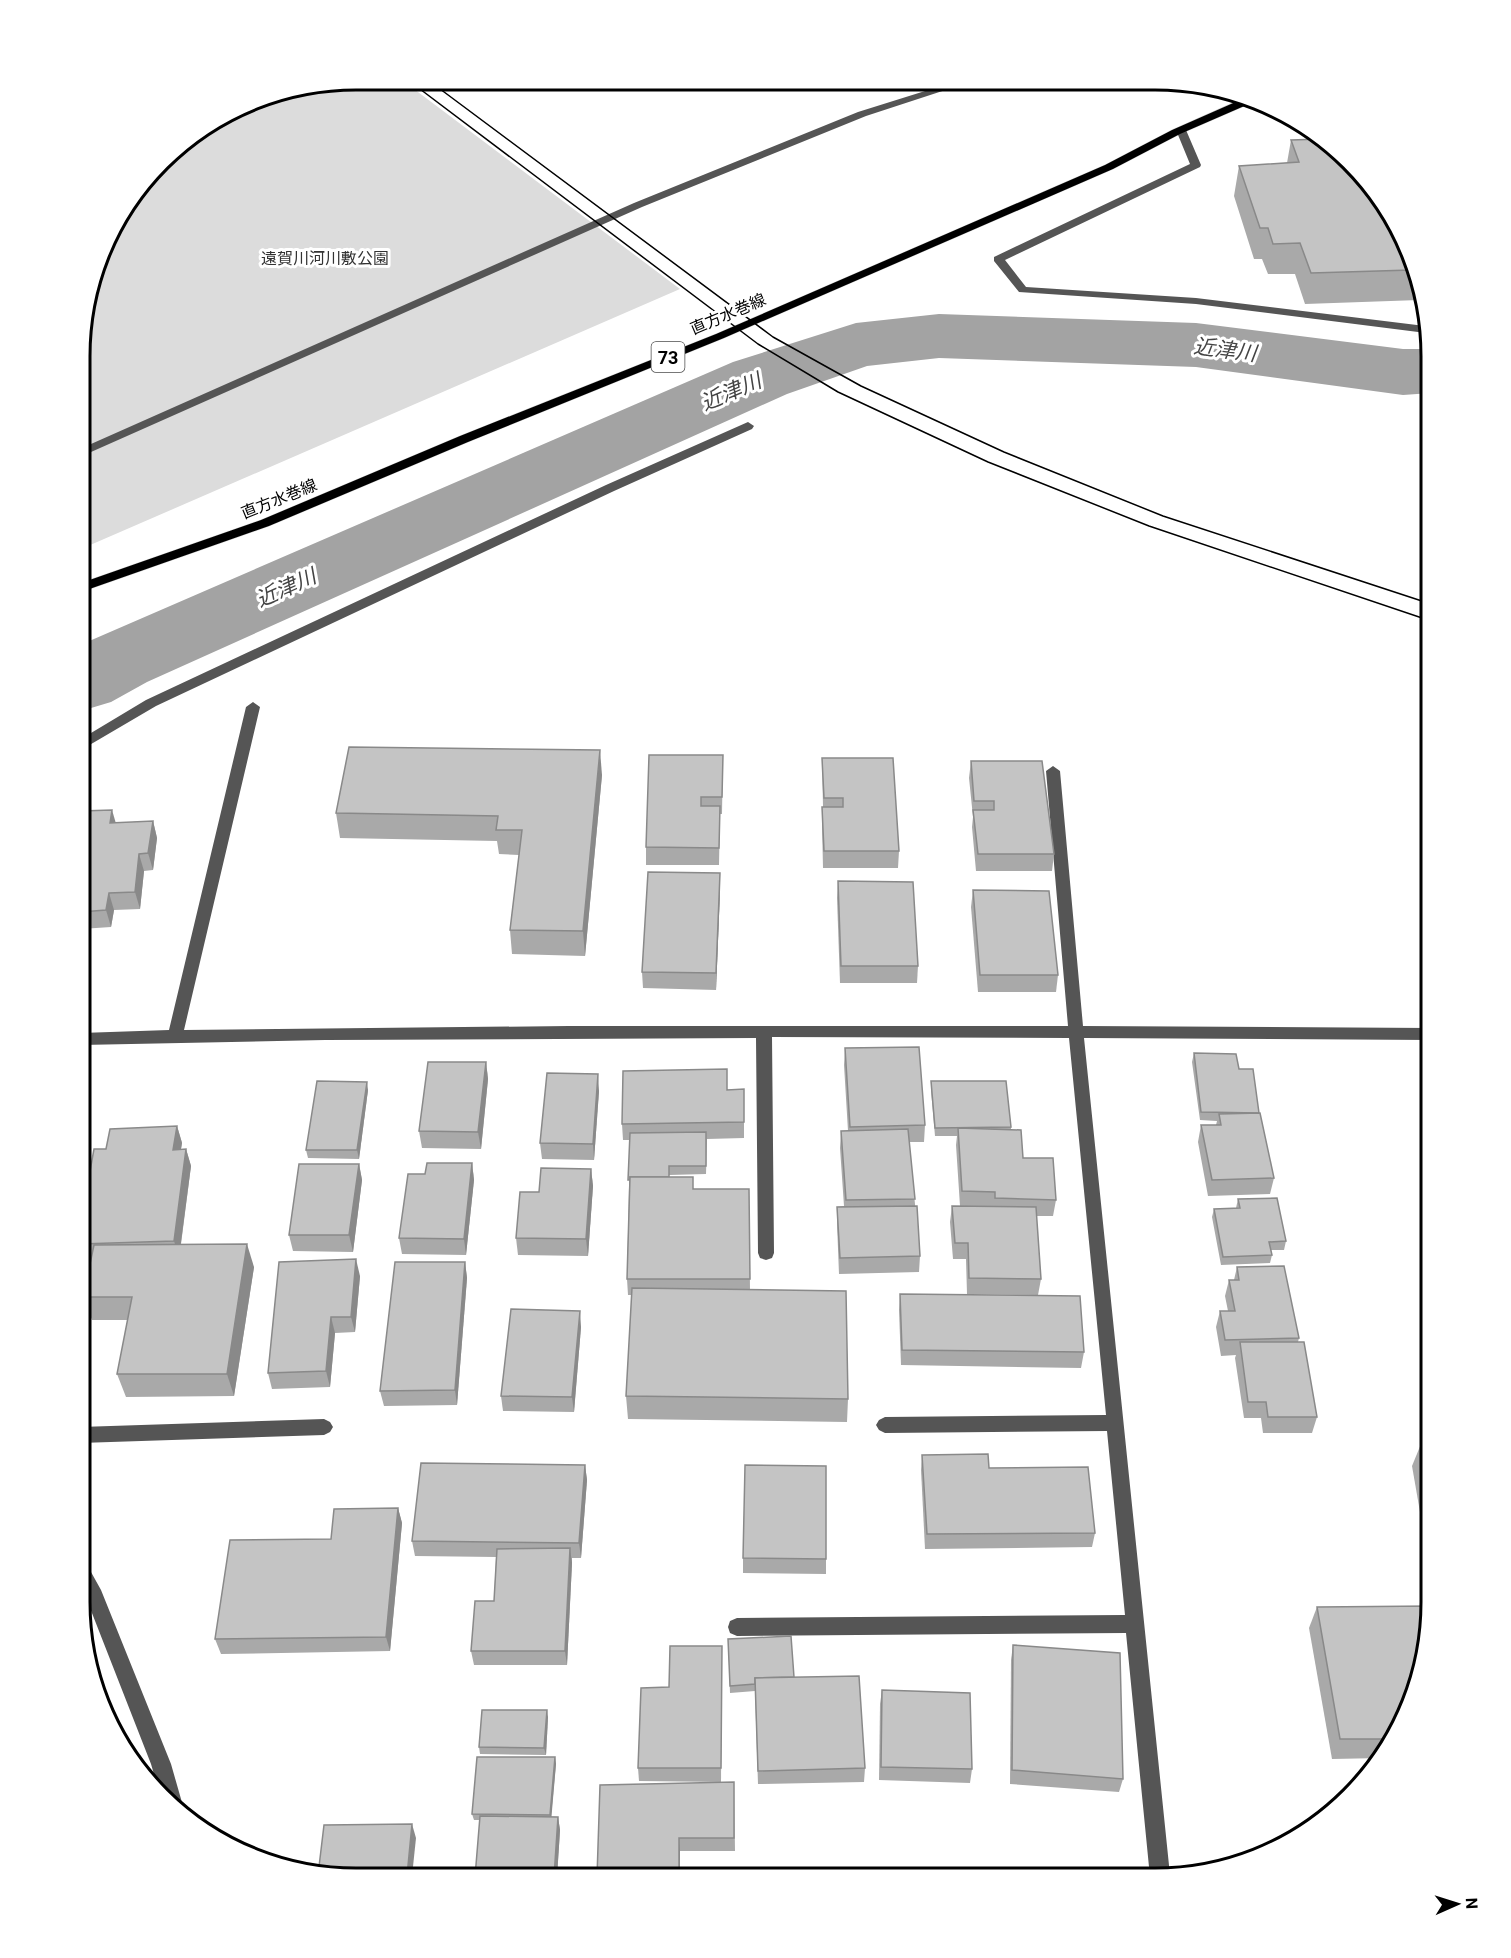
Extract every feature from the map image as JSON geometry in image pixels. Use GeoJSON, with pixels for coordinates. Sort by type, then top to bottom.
{"type":"FeatureCollection","features":[{"type":"Feature","properties":{"kind":"main road","name":"直方水巻線"},"geometry":{"type":"LineString","coordinates":[[90,585],[265,524],[464,439],[720,336],[1109,167],[1181,130],[1240,104]]}},
{"type":"Feature","properties":{"kind":"street"},"geometry":{"type":"LineString","coordinates":[[90,448],[638,205],[862,114],[939,90]]}},
{"type":"Feature","properties":{"kind":"street"},"geometry":{"type":"LineString","coordinates":[[1181,130],[1196,165],[998,259],[1023,290],[1196,301],[1419,329]]}},
{"type":"Feature","properties":{"kind":"street"},"geometry":{"type":"LineString","coordinates":[[90,741],[162,698],[610,488],[748,426]]}},
{"type":"Feature","properties":{"kind":"street"},"geometry":{"type":"LineString","coordinates":[[175,1036],[253,707]]}},
{"type":"Feature","properties":{"kind":"street"},"geometry":{"type":"LineString","coordinates":[[1053,771],[1076,1031],[1159,1868]]}},
{"type":"Feature","properties":{"kind":"street"},"geometry":{"type":"LineString","coordinates":[[90,1039],[175,1036],[764,1032],[1076,1031],[1421,1034]]}},
{"type":"Feature","properties":{"kind":"street"},"geometry":{"type":"LineString","coordinates":[[764,1032],[766,1252]]}},
{"type":"Feature","properties":{"kind":"street"},"geometry":{"type":"LineString","coordinates":[[885,1425],[1114,1423]]}},
{"type":"Feature","properties":{"kind":"street"},"geometry":{"type":"LineString","coordinates":[[90,1435],[324,1428]]}},
{"type":"Feature","properties":{"kind":"street"},"geometry":{"type":"LineString","coordinates":[[90,1586],[161,1764],[169,1791]]}},
{"type":"Feature","properties":{"kind":"street"},"geometry":{"type":"LineString","coordinates":[[737,1627],[1135,1623]]}},
{"type":"Feature","properties":{"kind":"green space","name":"遠賀川河川敷公園"},"geometry":{"type":"Polygon","coordinates":[[[415,90],[680,289],[90,545],[92,321],[99,287],[110,254],[135,208],[168,168],[208,135],[254,110],[287,99],[321,92],[415,90]]]}},
{"type":"Feature","properties":{"kind":"building"},"geometry":{"type":"Polygon","coordinates":[[[1309,139],[1355,181],[1376,208],[1394,238],[1407,270],[1311,273],[1300,243],[1273,244],[1268,228],[1260,228],[1239,166],[1299,162],[1291,140],[1309,139]]]}},
{"type":"Feature","properties":{"kind":"building"},"geometry":{"type":"Polygon","coordinates":[[[349,747],[600,750],[583,931],[510,930],[522,830],[496,830],[498,816],[336,813],[349,747]]]}},
{"type":"Feature","properties":{"kind":"building"},"geometry":{"type":"Polygon","coordinates":[[[649,755],[723,755],[722,797],[701,797],[701,806],[720,806],[719,848],[646,847],[649,755]]]}},
{"type":"Feature","properties":{"kind":"building"},"geometry":{"type":"Polygon","coordinates":[[[822,758],[893,758],[899,851],[824,851],[822,807],[843,807],[843,798],[824,798],[822,758]]]}},
{"type":"Feature","properties":{"kind":"building"},"geometry":{"type":"Polygon","coordinates":[[[971,761],[1042,761],[1054,854],[978,854],[973,810],[994,810],[994,801],[974,801],[971,761]]]}},
{"type":"Feature","properties":{"kind":"building"},"geometry":{"type":"Polygon","coordinates":[[[112,810],[110,823],[153,821],[148,853],[139,854],[135,892],[109,893],[106,910],[90,911],[90,811],[112,810]]]}},
{"type":"Feature","properties":{"kind":"building"},"geometry":{"type":"Polygon","coordinates":[[[648,872],[720,873],[716,973],[642,972],[648,872]]]}},
{"type":"Feature","properties":{"kind":"building"},"geometry":{"type":"Polygon","coordinates":[[[838,881],[913,882],[918,966],[841,966],[838,881]]]}},
{"type":"Feature","properties":{"kind":"building"},"geometry":{"type":"Polygon","coordinates":[[[973,890],[1049,891],[1058,975],[980,975],[973,890]]]}},
{"type":"Feature","properties":{"kind":"building"},"geometry":{"type":"Polygon","coordinates":[[[919,1047],[925,1125],[850,1127],[845,1048],[919,1047]]]}},
{"type":"Feature","properties":{"kind":"building"},"geometry":{"type":"Polygon","coordinates":[[[1194,1053],[1236,1054],[1239,1069],[1253,1069],[1259,1113],[1201,1112],[1194,1053]]]}},
{"type":"Feature","properties":{"kind":"building"},"geometry":{"type":"Polygon","coordinates":[[[428,1062],[486,1062],[478,1132],[419,1131],[428,1062]]]}},
{"type":"Feature","properties":{"kind":"building"},"geometry":{"type":"Polygon","coordinates":[[[727,1069],[727,1090],[744,1089],[744,1122],[622,1124],[623,1071],[727,1069]]]}},
{"type":"Feature","properties":{"kind":"building"},"geometry":{"type":"Polygon","coordinates":[[[547,1073],[598,1074],[593,1144],[540,1143],[547,1073]]]}},
{"type":"Feature","properties":{"kind":"building"},"geometry":{"type":"Polygon","coordinates":[[[317,1081],[367,1082],[357,1150],[306,1150],[317,1081]]]}},
{"type":"Feature","properties":{"kind":"building"},"geometry":{"type":"Polygon","coordinates":[[[931,1081],[1006,1081],[1011,1127],[935,1128],[931,1081]]]}},
{"type":"Feature","properties":{"kind":"building"},"geometry":{"type":"Polygon","coordinates":[[[1260,1113],[1274,1178],[1212,1180],[1201,1125],[1221,1125],[1219,1114],[1260,1113]]]}},
{"type":"Feature","properties":{"kind":"building"},"geometry":{"type":"Polygon","coordinates":[[[177,1126],[173,1150],[186,1149],[174,1241],[90,1244],[90,1171],[94,1149],[106,1149],[110,1129],[177,1126]]]}},
{"type":"Feature","properties":{"kind":"building"},"geometry":{"type":"Polygon","coordinates":[[[958,1128],[1021,1130],[1023,1158],[1053,1158],[1056,1200],[995,1198],[995,1192],[962,1191],[958,1128]]]}},
{"type":"Feature","properties":{"kind":"building"},"geometry":{"type":"Polygon","coordinates":[[[908,1129],[915,1199],[846,1200],[841,1131],[908,1129]]]}},
{"type":"Feature","properties":{"kind":"building"},"geometry":{"type":"Polygon","coordinates":[[[706,1132],[706,1166],[669,1166],[669,1177],[630,1177],[628,1180],[630,1133],[706,1132]]]}},
{"type":"Feature","properties":{"kind":"building"},"geometry":{"type":"Polygon","coordinates":[[[427,1163],[472,1163],[464,1239],[399,1238],[408,1174],[425,1174],[427,1163]]]}},
{"type":"Feature","properties":{"kind":"building"},"geometry":{"type":"Polygon","coordinates":[[[299,1164],[359,1164],[349,1235],[289,1235],[299,1164]]]}},
{"type":"Feature","properties":{"kind":"building"},"geometry":{"type":"Polygon","coordinates":[[[541,1168],[591,1169],[586,1239],[516,1238],[520,1192],[539,1192],[541,1168]]]}},
{"type":"Feature","properties":{"kind":"building"},"geometry":{"type":"Polygon","coordinates":[[[630,1177],[693,1177],[693,1189],[749,1189],[750,1279],[627,1279],[630,1177]]]}},
{"type":"Feature","properties":{"kind":"building"},"geometry":{"type":"Polygon","coordinates":[[[1277,1198],[1286,1241],[1269,1242],[1272,1255],[1223,1257],[1214,1209],[1240,1208],[1238,1199],[1277,1198]]]}},
{"type":"Feature","properties":{"kind":"building"},"geometry":{"type":"Polygon","coordinates":[[[917,1206],[920,1256],[840,1258],[837,1207],[917,1206]]]}},
{"type":"Feature","properties":{"kind":"building"},"geometry":{"type":"Polygon","coordinates":[[[952,1206],[1036,1207],[1041,1279],[969,1278],[968,1243],[955,1243],[952,1206]]]}},
{"type":"Feature","properties":{"kind":"building"},"geometry":{"type":"Polygon","coordinates":[[[247,1244],[227,1374],[117,1374],[132,1297],[90,1297],[90,1264],[94,1245],[247,1244]]]}},
{"type":"Feature","properties":{"kind":"building"},"geometry":{"type":"Polygon","coordinates":[[[356,1259],[351,1317],[331,1317],[326,1371],[268,1373],[279,1262],[356,1259]]]}},
{"type":"Feature","properties":{"kind":"building"},"geometry":{"type":"Polygon","coordinates":[[[395,1262],[465,1262],[455,1390],[380,1391],[395,1262]]]}},
{"type":"Feature","properties":{"kind":"building"},"geometry":{"type":"Polygon","coordinates":[[[1284,1266],[1299,1338],[1225,1340],[1220,1311],[1235,1311],[1229,1280],[1239,1280],[1237,1267],[1284,1266]]]}},
{"type":"Feature","properties":{"kind":"building"},"geometry":{"type":"Polygon","coordinates":[[[632,1288],[846,1291],[848,1399],[626,1396],[632,1288]]]}},
{"type":"Feature","properties":{"kind":"building"},"geometry":{"type":"Polygon","coordinates":[[[900,1294],[1080,1296],[1084,1352],[902,1350],[900,1294]]]}},
{"type":"Feature","properties":{"kind":"building"},"geometry":{"type":"Polygon","coordinates":[[[511,1309],[580,1311],[572,1397],[501,1396],[511,1309]]]}},
{"type":"Feature","properties":{"kind":"building"},"geometry":{"type":"Polygon","coordinates":[[[1240,1342],[1304,1342],[1317,1417],[1268,1417],[1266,1402],[1248,1402],[1240,1342]]]}},
{"type":"Feature","properties":{"kind":"building"},"geometry":{"type":"Polygon","coordinates":[[[988,1454],[989,1468],[1088,1467],[1095,1533],[927,1534],[922,1455],[988,1454]]]}},
{"type":"Feature","properties":{"kind":"building"},"geometry":{"type":"Polygon","coordinates":[[[421,1463],[585,1465],[579,1543],[412,1541],[421,1463]]]}},
{"type":"Feature","properties":{"kind":"building"},"geometry":{"type":"Polygon","coordinates":[[[745,1465],[826,1466],[826,1559],[743,1558],[745,1465]]]}},
{"type":"Feature","properties":{"kind":"building"},"geometry":{"type":"Polygon","coordinates":[[[398,1508],[386,1637],[215,1639],[230,1540],[331,1539],[334,1509],[398,1508]]]}},
{"type":"Feature","properties":{"kind":"building"},"geometry":{"type":"Polygon","coordinates":[[[570,1548],[565,1651],[471,1651],[475,1601],[494,1601],[497,1549],[570,1548]]]}},
{"type":"Feature","properties":{"kind":"building"},"geometry":{"type":"Polygon","coordinates":[[[1421,1606],[1419,1637],[1412,1671],[1401,1704],[1383,1739],[1340,1739],[1317,1607],[1421,1606]]]}},
{"type":"Feature","properties":{"kind":"building"},"geometry":{"type":"Polygon","coordinates":[[[791,1636],[794,1677],[755,1678],[755,1684],[730,1686],[728,1639],[791,1636]]]}},
{"type":"Feature","properties":{"kind":"building"},"geometry":{"type":"Polygon","coordinates":[[[1013,1645],[1120,1653],[1123,1779],[1012,1770],[1013,1645]]]}},
{"type":"Feature","properties":{"kind":"building"},"geometry":{"type":"Polygon","coordinates":[[[670,1646],[722,1646],[721,1768],[638,1768],[641,1688],[669,1687],[670,1646]]]}},
{"type":"Feature","properties":{"kind":"building"},"geometry":{"type":"Polygon","coordinates":[[[859,1676],[865,1768],[758,1771],[755,1678],[859,1676]]]}},
{"type":"Feature","properties":{"kind":"building"},"geometry":{"type":"Polygon","coordinates":[[[882,1690],[970,1693],[972,1769],[881,1767],[882,1690]]]}},
{"type":"Feature","properties":{"kind":"building"},"geometry":{"type":"Polygon","coordinates":[[[482,1710],[547,1710],[544,1748],[479,1747],[482,1710]]]}},
{"type":"Feature","properties":{"kind":"building"},"geometry":{"type":"Polygon","coordinates":[[[477,1757],[555,1757],[550,1815],[472,1814],[477,1757]]]}},
{"type":"Feature","properties":{"kind":"building"},"geometry":{"type":"Polygon","coordinates":[[[734,1782],[734,1838],[679,1838],[679,1868],[597,1868],[600,1785],[734,1782]]]}},
{"type":"Feature","properties":{"kind":"building"},"geometry":{"type":"Polygon","coordinates":[[[480,1816],[558,1817],[555,1868],[476,1868],[480,1816]]]}},
{"type":"Feature","properties":{"kind":"building"},"geometry":{"type":"Polygon","coordinates":[[[412,1824],[408,1868],[319,1866],[324,1825],[412,1824]]]}},
{"type":"Feature","properties":{"kind":"waterway","name":"近津川"},"geometry":{"type":"LineString","coordinates":[[90,677],[117,662],[760,378],[856,345],[939,336],[1196,345],[1403,372],[1421,371]]}},
{"type":"Feature","properties":{"kind":"tram line"},"geometry":{"type":"LineString","coordinates":[[421,90],[758,344],[838,392],[988,462],[1149,526],[1421,618]]}},
{"type":"Feature","properties":{"kind":"tram line"},"geometry":{"type":"LineString","coordinates":[[441,90],[773,337],[861,386],[1004,452],[1163,516],[1421,601]]}}]}
